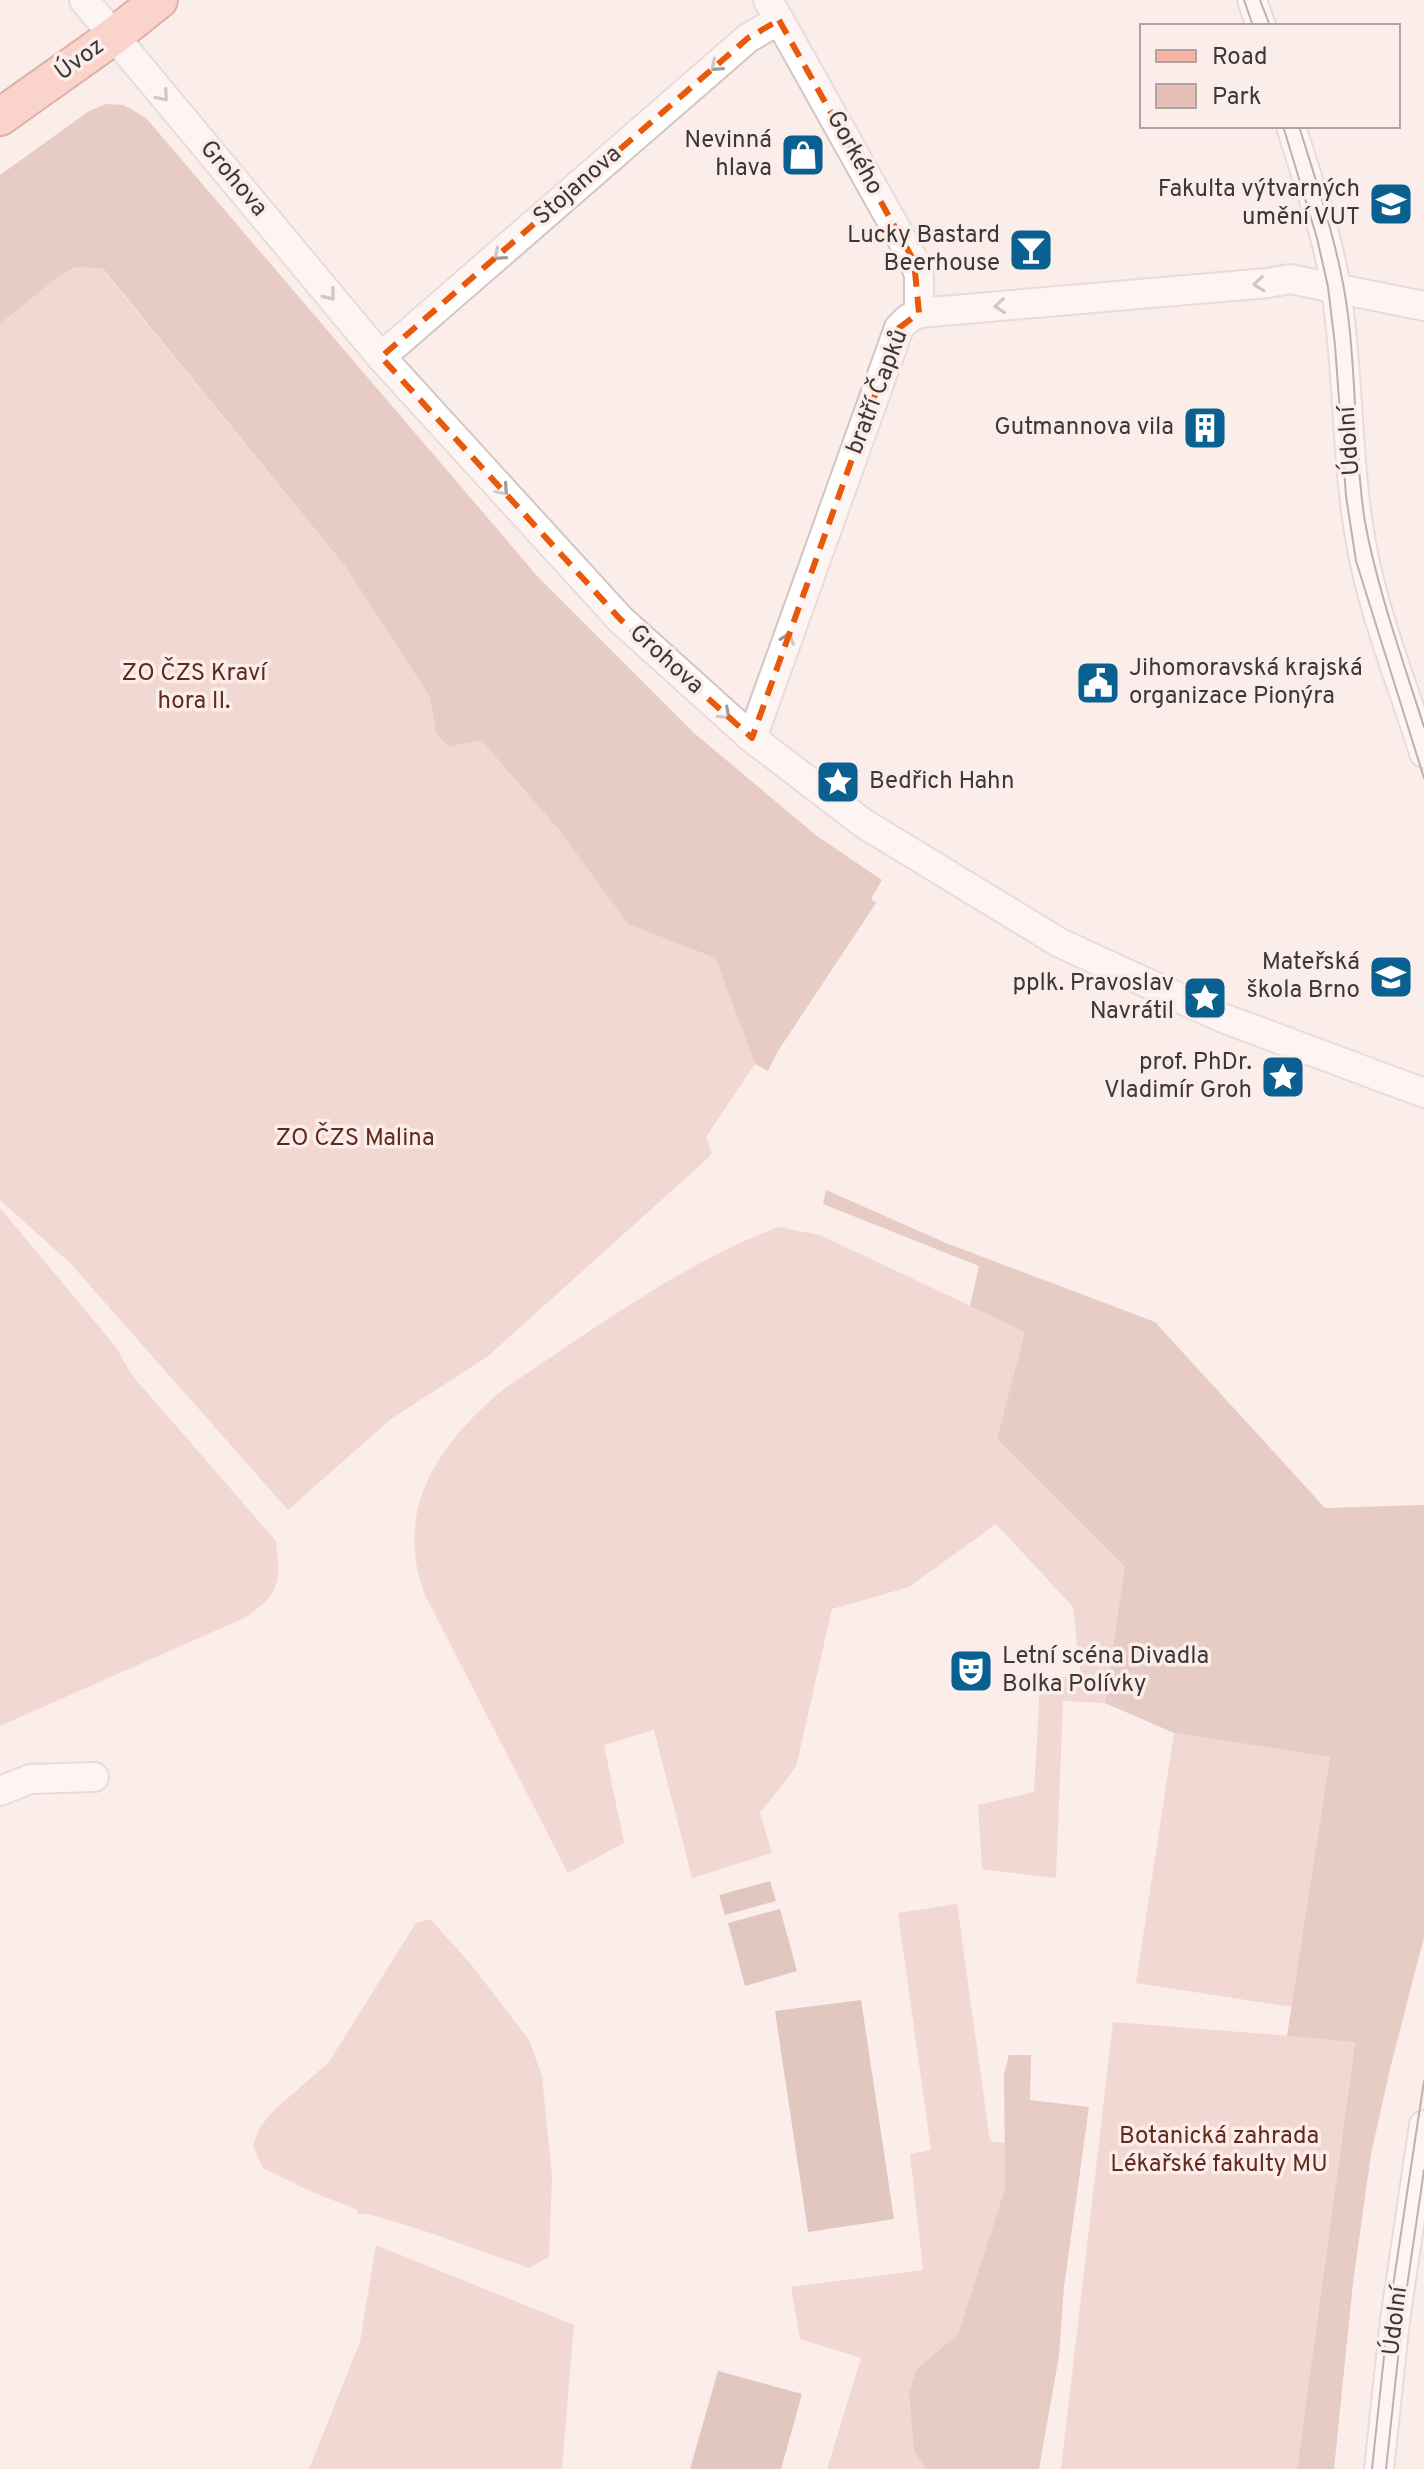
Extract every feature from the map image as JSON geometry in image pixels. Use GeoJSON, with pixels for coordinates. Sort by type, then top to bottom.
{"type":"FeatureCollection","features":[{"type":"Feature","properties":{"kind":"main road","name":"Úvoz"},"geometry":{"type":"LineString","coordinates":[[0,117],[159,0]]}},
{"type":"Feature","properties":{"kind":"street","name":"Grohova"},"geometry":{"type":"LineString","coordinates":[[84,0],[381,357],[621,620],[752,738],[863,823],[1060,943],[1223,1018],[1424,1093]]}},
{"type":"Feature","properties":{"kind":"street"},"geometry":{"type":"LineString","coordinates":[[1252,0],[1260,24]]}},
{"type":"Feature","properties":{"kind":"street","name":"Gorkého"},"geometry":{"type":"LineString","coordinates":[[773,10],[914,261],[919,275],[919,313]]}},
{"type":"Feature","properties":{"kind":"street","name":"Stojanova"},"geometry":{"type":"LineString","coordinates":[[381,357],[748,38],[773,10]]}},
{"type":"Feature","properties":{"kind":"street","name":"Údolní"},"geometry":{"type":"LineString","coordinates":[[1292,128],[1327,246],[1336,288],[1360,539],[1424,753]]}},
{"type":"Feature","properties":{"kind":"street","name":"bratří Čapků"},"geometry":{"type":"LineString","coordinates":[[752,738],[899,328],[908,319],[919,313],[1290,279],[1424,306]]}},
{"type":"Feature","properties":{"kind":"street"},"geometry":{"type":"LineString","coordinates":[[0,1791],[30,1779],[94,1777]]}},
{"type":"Feature","properties":{"kind":"street","name":"Údolní"},"geometry":{"type":"LineString","coordinates":[[1379,2469],[1395,2320],[1424,2125]]}},
{"type":"Feature","properties":{"kind":"highlighted area"},"geometry":{"type":"Polygon","coordinates":[[[779,20],[914,261],[919,313],[899,328],[752,738],[621,620],[381,357],[748,38],[779,20]]]}},
{"type":"Feature","properties":{"kind":"green space"},"geometry":{"type":"Polygon","coordinates":[[[77,267],[102,269],[345,566],[430,697],[436,734],[449,747],[481,740],[559,830],[628,924],[715,958],[755,1064],[706,1137],[712,1153],[707,1159],[487,1357],[391,1419],[288,1510],[70,1263],[0,1200],[0,324],[58,277],[77,267]]]}},
{"type":"Feature","properties":{"kind":"green space"},"geometry":{"type":"Polygon","coordinates":[[[0,1208],[116,1347],[131,1374],[276,1541],[278,1577],[265,1602],[244,1618],[0,1726],[0,1208]]]}},
{"type":"Feature","properties":{"kind":"green space"},"geometry":{"type":"Polygon","coordinates":[[[778,1227],[820,1235],[1026,1332],[997,1439],[1126,1567],[1105,1703],[1063,1701],[1056,1878],[982,1869],[978,1805],[1034,1792],[1040,1685],[1080,1672],[1073,1607],[996,1524],[909,1587],[832,1609],[796,1767],[760,1813],[772,1853],[692,1878],[654,1730],[604,1745],[624,1843],[568,1873],[425,1595],[416,1563],[414,1534],[419,1506],[428,1479],[460,1431],[505,1388],[637,1300],[706,1260],[778,1227]]]}},
{"type":"Feature","properties":{"kind":"green space"},"geometry":{"type":"Polygon","coordinates":[[[1174,1733],[1330,1757],[1292,2007],[1136,1983],[1174,1733]]]}},
{"type":"Feature","properties":{"kind":"green space"},"geometry":{"type":"Polygon","coordinates":[[[957,1904],[990,2141],[1005,2143],[1005,2188],[958,2334],[916,2371],[909,2393],[914,2452],[926,2469],[827,2469],[861,2358],[800,2339],[791,2287],[923,2270],[910,2154],[931,2150],[898,1913],[957,1904]]]}},
{"type":"Feature","properties":{"kind":"green space"},"geometry":{"type":"Polygon","coordinates":[[[430,1919],[470,1963],[529,2040],[542,2076],[552,2176],[549,2257],[529,2268],[422,2230],[368,2214],[357,2214],[358,2210],[263,2168],[253,2146],[259,2129],[272,2112],[329,2062],[416,1923],[430,1919]]]}},
{"type":"Feature","properties":{"kind":"green space","name":"Botanická zahrada Lékařské fakulty MU"},"geometry":{"type":"Polygon","coordinates":[[[1113,2022],[1355,2041],[1297,2469],[1061,2469],[1113,2022]]]}},
{"type":"Feature","properties":{"kind":"green space"},"geometry":{"type":"Polygon","coordinates":[[[376,2245],[574,2325],[562,2469],[309,2469],[360,2342],[376,2245]]]}},
{"type":"Feature","properties":{"kind":"shaded area"},"geometry":{"type":"Polygon","coordinates":[[[106,104],[124,105],[146,118],[539,578],[694,733],[817,836],[882,880],[871,899],[876,903],[778,1051],[768,1071],[755,1064],[715,958],[628,924],[559,830],[481,740],[449,747],[436,734],[430,697],[345,566],[103,269],[76,267],[58,277],[0,324],[0,175],[89,111],[106,104]]]}},
{"type":"Feature","properties":{"kind":"shaded area"},"geometry":{"type":"Polygon","coordinates":[[[826,1190],[946,1243],[1155,1322],[1325,1508],[1424,1505],[1424,1937],[1371,2154],[1353,2283],[1334,2469],[1297,2469],[1355,2042],[1287,2036],[1330,1757],[1174,1733],[1105,1703],[1125,1567],[997,1439],[1025,1332],[970,1306],[979,1266],[823,1204],[826,1190]]]}},
{"type":"Feature","properties":{"kind":"shaded area"},"geometry":{"type":"Polygon","coordinates":[[[770,1881],[776,1901],[725,1915],[719,1895],[770,1881]]]}},
{"type":"Feature","properties":{"kind":"shaded area"},"geometry":{"type":"Polygon","coordinates":[[[780,1909],[797,1971],[745,1986],[728,1923],[780,1909]]]}},
{"type":"Feature","properties":{"kind":"shaded area"},"geometry":{"type":"Polygon","coordinates":[[[861,2000],[894,2219],[808,2232],[775,2011],[861,2000]]]}},
{"type":"Feature","properties":{"kind":"shaded area"},"geometry":{"type":"Polygon","coordinates":[[[1009,2055],[1031,2055],[1030,2100],[1089,2107],[1064,2287],[1059,2356],[1039,2469],[926,2469],[914,2452],[909,2393],[916,2370],[958,2334],[1005,2188],[1004,2074],[1009,2055]]]}},
{"type":"Feature","properties":{"kind":"shaded area"},"geometry":{"type":"Polygon","coordinates":[[[718,2371],[802,2394],[781,2469],[690,2469],[718,2371]]]}},
{"type":"Feature","properties":{"kind":"tram line"},"geometry":{"type":"LineString","coordinates":[[1244,0],[1252,24]]}},
{"type":"Feature","properties":{"kind":"tram line"},"geometry":{"type":"LineString","coordinates":[[1260,0],[1269,24]]}},
{"type":"Feature","properties":{"kind":"tram line"},"geometry":{"type":"LineString","coordinates":[[1284,128],[1317,238],[1328,287],[1346,496],[1356,561],[1424,778]]}},
{"type":"Feature","properties":{"kind":"tram line"},"geometry":{"type":"LineString","coordinates":[[1300,128],[1340,267],[1351,341],[1361,496],[1370,548],[1424,727]]}},
{"type":"Feature","properties":{"kind":"tram line"},"geometry":{"type":"LineString","coordinates":[[1372,2469],[1388,2319],[1424,2081]]}},
{"type":"Feature","properties":{"kind":"tram line"},"geometry":{"type":"LineString","coordinates":[[1386,2469],[1402,2321],[1424,2170]]}},
{"type":"Feature","properties":{"kind":"place","name":"Nevinná hlava"},"geometry":{"type":"Point","coordinates":[803,155]}},
{"type":"Feature","properties":{"kind":"place","name":"Fakulta výtvarných umění VUT"},"geometry":{"type":"Point","coordinates":[1391,204]}},
{"type":"Feature","properties":{"kind":"place","name":"Lucky Bastard Beerhouse"},"geometry":{"type":"Point","coordinates":[1031,250]}},
{"type":"Feature","properties":{"kind":"place","name":"Gutmannova vila"},"geometry":{"type":"Point","coordinates":[1205,428]}},
{"type":"Feature","properties":{"kind":"place","name":"Jihomoravská krajská organizace Pionýra"},"geometry":{"type":"Point","coordinates":[1098,683]}},
{"type":"Feature","properties":{"kind":"place","name":"Bedřich Hahn"},"geometry":{"type":"Point","coordinates":[838,782]}},
{"type":"Feature","properties":{"kind":"place","name":"Mateřská škola Brno"},"geometry":{"type":"Point","coordinates":[1391,977]}},
{"type":"Feature","properties":{"kind":"place","name":"pplk. Pravoslav Navrátil"},"geometry":{"type":"Point","coordinates":[1205,998]}},
{"type":"Feature","properties":{"kind":"place","name":"prof. PhDr. Vladimír Groh"},"geometry":{"type":"Point","coordinates":[1283,1077]}},
{"type":"Feature","properties":{"kind":"place","name":"Letní scéna Divadla Bolka Polívky"},"geometry":{"type":"Point","coordinates":[971,1671]}},
{"type":"Feature","properties":{"kind":"park label","name":"ZO ČZS Kraví hora II."},"geometry":{"type":"Point","coordinates":[194,688]}},
{"type":"Feature","properties":{"kind":"park label","name":"ZO ČZS Malina"},"geometry":{"type":"Point","coordinates":[355,1139]}}]}
